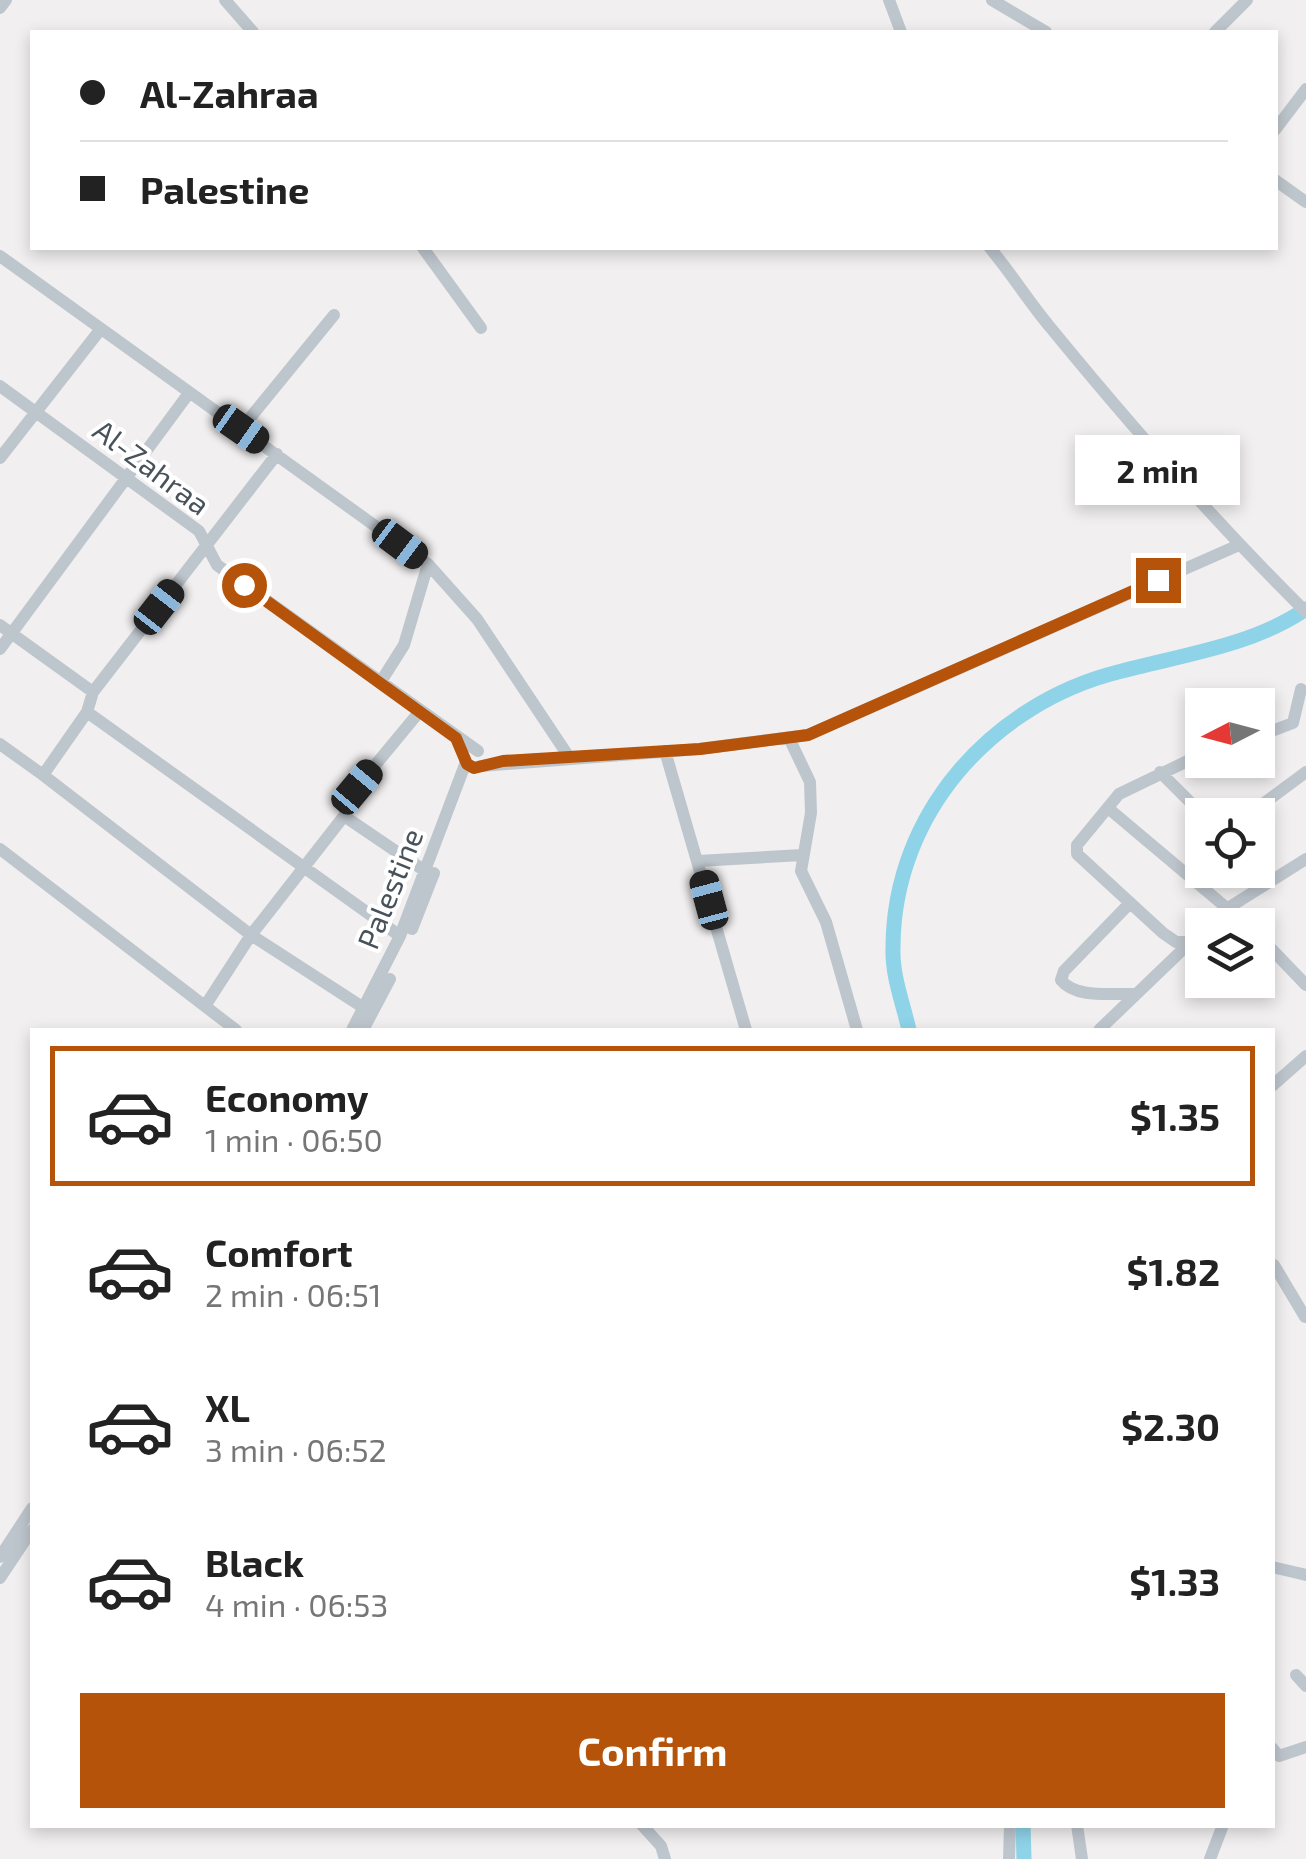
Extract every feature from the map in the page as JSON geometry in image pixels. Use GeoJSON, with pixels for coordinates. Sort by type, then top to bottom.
{"type":"FeatureCollection","features":[{"type":"Feature","properties":{"kind":"street"},"geometry":{"type":"LineString","coordinates":[[0,8],[6,0]]}},
{"type":"Feature","properties":{"kind":"street"},"geometry":{"type":"LineString","coordinates":[[225,0],[251,30]]}},
{"type":"Feature","properties":{"kind":"street"},"geometry":{"type":"LineString","coordinates":[[890,0],[900,30]]}},
{"type":"Feature","properties":{"kind":"street"},"geometry":{"type":"LineString","coordinates":[[992,0],[1043,30]]}},
{"type":"Feature","properties":{"kind":"street"},"geometry":{"type":"LineString","coordinates":[[1217,30],[1247,0]]}},
{"type":"Feature","properties":{"kind":"street"},"geometry":{"type":"LineString","coordinates":[[1278,126],[1306,89]]}},
{"type":"Feature","properties":{"kind":"street"},"geometry":{"type":"LineString","coordinates":[[1278,182],[1306,202]]}},
{"type":"Feature","properties":{"kind":"street"},"geometry":{"type":"LineString","coordinates":[[424,250],[481,328]]}},
{"type":"Feature","properties":{"kind":"street"},"geometry":{"type":"LineString","coordinates":[[992,250],[1048,325],[1238,546],[1306,612]]}},
{"type":"Feature","properties":{"kind":"street"},"geometry":{"type":"LineString","coordinates":[[0,256],[428,564],[469,608],[569,757]]}},
{"type":"Feature","properties":{"kind":"street"},"geometry":{"type":"LineString","coordinates":[[241,429],[334,315]]}},
{"type":"Feature","properties":{"kind":"street"},"geometry":{"type":"LineString","coordinates":[[0,458],[100,330]]}},
{"type":"Feature","properties":{"kind":"street","name":"Al-Zahraa"},"geometry":{"type":"LineString","coordinates":[[0,386],[199,532],[217,565],[456,738],[475,760]]}},
{"type":"Feature","properties":{"kind":"street"},"geometry":{"type":"LineString","coordinates":[[0,649],[6,629],[189,393]]}},
{"type":"Feature","properties":{"kind":"street"},"geometry":{"type":"LineString","coordinates":[[43,775],[87,712],[93,692],[277,454]]}},
{"type":"Feature","properties":{"kind":"street"},"geometry":{"type":"LineString","coordinates":[[364,1028],[422,904],[475,760],[665,751],[790,740],[1238,546]]}},
{"type":"Feature","properties":{"kind":"street"},"geometry":{"type":"LineString","coordinates":[[380,684],[404,645],[428,564]]}},
{"type":"Feature","properties":{"kind":"street"},"geometry":{"type":"LineString","coordinates":[[6,629],[93,692]]}},
{"type":"Feature","properties":{"kind":"street"},"geometry":{"type":"LineString","coordinates":[[1275,730],[1293,723],[1301,689]]}},
{"type":"Feature","properties":{"kind":"street"},"geometry":{"type":"LineString","coordinates":[[205,1006],[251,935],[344,816],[357,787],[420,711]]}},
{"type":"Feature","properties":{"kind":"street"},"geometry":{"type":"LineString","coordinates":[[87,712],[400,936]]}},
{"type":"Feature","properties":{"kind":"street"},"geometry":{"type":"LineString","coordinates":[[790,740],[810,782],[811,813],[802,871],[826,922],[856,1028]]}},
{"type":"Feature","properties":{"kind":"street"},"geometry":{"type":"LineString","coordinates":[[0,744],[251,935],[364,1008]]}},
{"type":"Feature","properties":{"kind":"street"},"geometry":{"type":"LineString","coordinates":[[665,751],[745,1028]]}},
{"type":"Feature","properties":{"kind":"street","name":"Palestine"},"geometry":{"type":"LineString","coordinates":[[353,1028],[400,936],[475,760]]}},
{"type":"Feature","properties":{"kind":"street"},"geometry":{"type":"LineString","coordinates":[[1185,761],[1119,794],[1077,845],[1077,854],[1163,934],[1185,940]]}},
{"type":"Feature","properties":{"kind":"street"},"geometry":{"type":"LineString","coordinates":[[1160,772],[1186,798]]}},
{"type":"Feature","properties":{"kind":"street"},"geometry":{"type":"LineString","coordinates":[[1271,798],[1306,772]]}},
{"type":"Feature","properties":{"kind":"street"},"geometry":{"type":"LineString","coordinates":[[1108,808],[1228,908],[1306,858]]}},
{"type":"Feature","properties":{"kind":"street"},"geometry":{"type":"LineString","coordinates":[[344,816],[425,871]]}},
{"type":"Feature","properties":{"kind":"street"},"geometry":{"type":"LineString","coordinates":[[0,849],[233,1028]]}},
{"type":"Feature","properties":{"kind":"street"},"geometry":{"type":"LineString","coordinates":[[698,860],[802,855]]}},
{"type":"Feature","properties":{"kind":"street"},"geometry":{"type":"LineString","coordinates":[[1130,902],[1064,971],[1061,980],[1067,988],[1082,992],[1134,994]]}},
{"type":"Feature","properties":{"kind":"street"},"geometry":{"type":"LineString","coordinates":[[1101,1028],[1134,994],[1185,952]]}},
{"type":"Feature","properties":{"kind":"street"},"geometry":{"type":"LineString","coordinates":[[1275,957],[1306,985]]}},
{"type":"Feature","properties":{"kind":"street"},"geometry":{"type":"LineString","coordinates":[[1275,1083],[1306,1056]]}},
{"type":"Feature","properties":{"kind":"street"},"geometry":{"type":"LineString","coordinates":[[1275,1268],[1305,1316]]}},
{"type":"Feature","properties":{"kind":"street"},"geometry":{"type":"LineString","coordinates":[[0,1557],[30,1511]]}},
{"type":"Feature","properties":{"kind":"street"},"geometry":{"type":"LineString","coordinates":[[0,1578],[30,1533]]}},
{"type":"Feature","properties":{"kind":"street"},"geometry":{"type":"LineString","coordinates":[[1275,1568],[1306,1575]]}},
{"type":"Feature","properties":{"kind":"street"},"geometry":{"type":"LineString","coordinates":[[1296,1675],[1306,1686]]}},
{"type":"Feature","properties":{"kind":"street"},"geometry":{"type":"LineString","coordinates":[[1275,1751],[1280,1756],[1306,1747]]}},
{"type":"Feature","properties":{"kind":"street"},"geometry":{"type":"LineString","coordinates":[[645,1828],[661,1846],[666,1859]]}},
{"type":"Feature","properties":{"kind":"street"},"geometry":{"type":"LineString","coordinates":[[1009,1859],[1010,1828]]}},
{"type":"Feature","properties":{"kind":"street"},"geometry":{"type":"LineString","coordinates":[[1077,1828],[1082,1859]]}},
{"type":"Feature","properties":{"kind":"street"},"geometry":{"type":"LineString","coordinates":[[1210,1859],[1222,1828]]}},
{"type":"Feature","properties":{"kind":"waterway"},"geometry":{"type":"LineString","coordinates":[[908,1028],[893,958],[898,899],[910,853],[931,810],[958,772],[991,738],[1030,710],[1072,688],[1239,641],[1306,609]]}},
{"type":"Feature","properties":{"kind":"waterway"},"geometry":{"type":"LineString","coordinates":[[1023,1828],[1024,1859]]}},
{"type":"Feature","properties":{"kind":"route"},"geometry":{"type":"LineString","coordinates":[[244,585],[456,738],[467,764],[474,768],[503,761],[790,740],[1158,580]]}}]}
